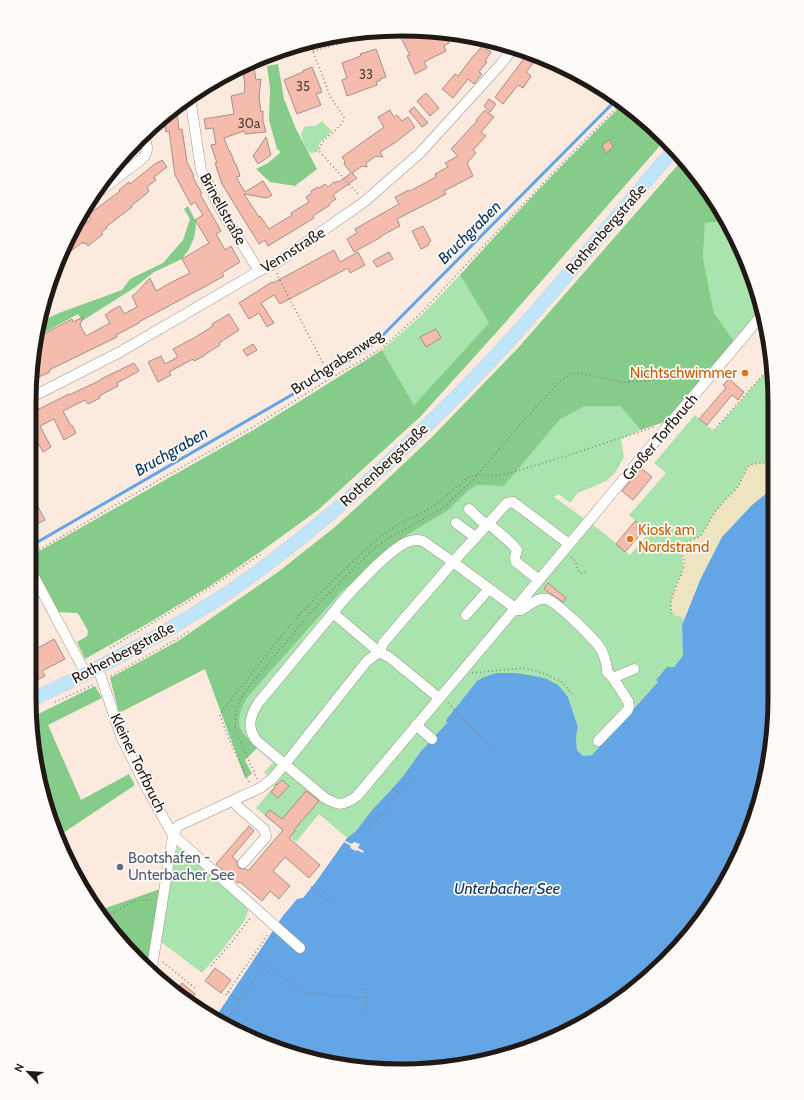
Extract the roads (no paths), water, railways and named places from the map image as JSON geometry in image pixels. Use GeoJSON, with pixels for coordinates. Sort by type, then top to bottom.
{"type":"FeatureCollection","features":[{"type":"Feature","properties":{"kind":"main road","name":"Rothenbergstraße"},"geometry":{"type":"LineString","coordinates":[[36,698],[98,668],[216,601],[270,563],[327,517],[374,476],[425,428],[511,338],[602,235],[670,153]]}},
{"type":"Feature","properties":{"kind":"street","name":"Vennstraße"},"geometry":{"type":"LineString","coordinates":[[36,395],[120,352],[259,271],[276,263],[364,202],[420,153],[486,81],[510,52]]}},
{"type":"Feature","properties":{"kind":"street","name":"Brinellstraße"},"geometry":{"type":"LineString","coordinates":[[191,104],[201,170],[221,210],[259,271]]}},
{"type":"Feature","properties":{"kind":"street"},"geometry":{"type":"LineString","coordinates":[[108,185],[143,158],[147,148],[146,141]]}},
{"type":"Feature","properties":{"kind":"street","name":"Großer Torfbruch"},"geometry":{"type":"LineString","coordinates":[[333,613],[259,702],[251,716],[250,723],[257,742],[325,798],[336,804],[342,804],[349,802],[357,796],[671,422],[759,320]]}},
{"type":"Feature","properties":{"kind":"street","name":"Kleiner Torfbruch"},"geometry":{"type":"LineString","coordinates":[[173,835],[178,826],[260,788],[272,779],[367,661],[379,652],[384,642],[453,562],[507,504],[514,502],[566,547]]}},
{"type":"Feature","properties":{"kind":"street"},"geometry":{"type":"LineString","coordinates":[[469,509],[512,544],[516,550],[516,562],[539,580]]}},
{"type":"Feature","properties":{"kind":"street"},"geometry":{"type":"LineString","coordinates":[[456,523],[475,537]]}},
{"type":"Feature","properties":{"kind":"street"},"geometry":{"type":"LineString","coordinates":[[439,698],[389,657],[379,652],[333,613],[343,599],[389,554],[404,543],[413,540],[423,541],[518,610],[521,610],[534,601],[540,599],[545,599],[553,603],[593,639],[602,651],[607,666],[607,672],[613,678],[628,701],[629,707],[627,711],[598,741]]}},
{"type":"Feature","properties":{"kind":"street"},"geometry":{"type":"LineString","coordinates":[[36,580],[86,674]]}},
{"type":"Feature","properties":{"kind":"street"},"geometry":{"type":"LineString","coordinates":[[466,615],[489,589]]}},
{"type":"Feature","properties":{"kind":"street","name":"Kleiner Torfbruch"},"geometry":{"type":"LineString","coordinates":[[98,668],[121,736],[145,785],[173,835]]}},
{"type":"Feature","properties":{"kind":"street"},"geometry":{"type":"LineString","coordinates":[[613,678],[634,669]]}},
{"type":"Feature","properties":{"kind":"street"},"geometry":{"type":"LineString","coordinates":[[416,725],[432,739]]}},
{"type":"Feature","properties":{"kind":"street"},"geometry":{"type":"LineString","coordinates":[[235,800],[237,806],[264,829],[266,836],[244,863]]}},
{"type":"Feature","properties":{"kind":"street"},"geometry":{"type":"LineString","coordinates":[[152,965],[164,900],[173,835]]}},
{"type":"Feature","properties":{"kind":"street"},"geometry":{"type":"LineString","coordinates":[[173,835],[300,948]]}},
{"type":"Feature","properties":{"kind":"water","name":"Unterbacher See"},"geometry":{"type":"Polygon","coordinates":[[[768,492],[768,698],[765,746],[761,769],[749,816],[719,881],[692,921],[661,957],[625,988],[585,1015],[564,1026],[520,1045],[497,1052],[450,1061],[402,1064],[354,1061],[331,1057],[284,1045],[240,1026],[218,1014],[282,917],[297,899],[303,898],[347,838],[356,831],[372,810],[404,775],[421,751],[447,723],[446,720],[477,681],[496,673],[515,673],[547,679],[558,685],[568,697],[578,727],[576,737],[577,750],[583,756],[592,755],[658,682],[656,680],[667,667],[674,667],[683,655],[682,625],[701,578],[722,537],[752,505],[768,492]]]}},
{"type":"Feature","properties":{"kind":"waterway","name":"Bruchgraben"},"geometry":{"type":"LineString","coordinates":[[330,372],[364,351],[378,340],[613,103]]}},
{"type":"Feature","properties":{"kind":"waterway","name":"Bruchgraben"},"geometry":{"type":"LineString","coordinates":[[36,543],[326,375]]}},
{"type":"Feature","properties":{"kind":"place","name":"Nichtschwimmer"},"geometry":{"type":"Point","coordinates":[745,373]}},
{"type":"Feature","properties":{"kind":"place","name":"Kiosk am Nordstrand"},"geometry":{"type":"Point","coordinates":[630,539]}},
{"type":"Feature","properties":{"kind":"place","name":"Bootshafen - Unterbacher See"},"geometry":{"type":"Point","coordinates":[120,867]}}]}
